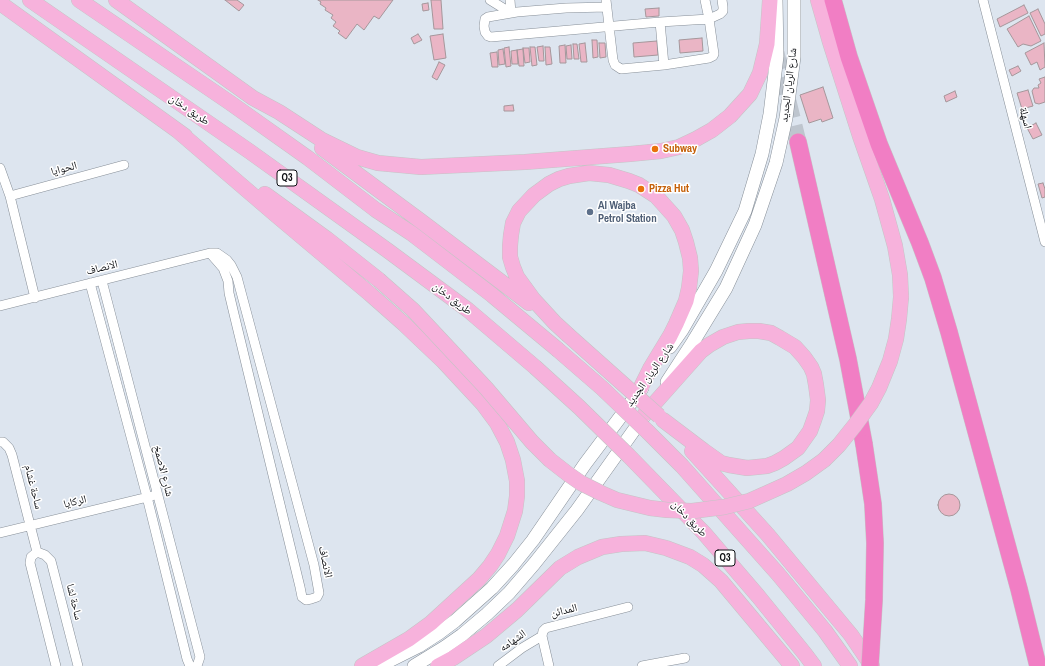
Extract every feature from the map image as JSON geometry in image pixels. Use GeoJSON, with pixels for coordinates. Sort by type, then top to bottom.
{"type":"FeatureCollection","features":[{"type":"Feature","properties":{"kind":"highway"},"geometry":{"type":"LineString","coordinates":[[832,0],[849,57],[879,144],[909,215],[933,278],[1017,582],[1038,666]]}},
{"type":"Feature","properties":{"kind":"highway"},"geometry":{"type":"LineString","coordinates":[[798,142],[848,359],[864,444],[873,504],[875,543],[871,666]]}},
{"type":"Feature","properties":{"kind":"main road","name":"طريق دخان"},"geometry":{"type":"LineString","coordinates":[[30,0],[249,151],[468,310],[579,407],[704,533],[758,596],[814,666]]}},
{"type":"Feature","properties":{"kind":"main road"},"geometry":{"type":"LineString","coordinates":[[80,0],[308,158],[376,210],[411,233],[492,295],[557,349],[602,388],[687,472],[778,574],[825,631],[850,666]]}},
{"type":"Feature","properties":{"kind":"main road"},"geometry":{"type":"LineString","coordinates":[[116,0],[253,98],[555,322]]}},
{"type":"Feature","properties":{"kind":"main road"},"geometry":{"type":"LineString","coordinates":[[253,98],[341,150],[357,157],[378,163],[420,167],[533,161],[630,154],[679,147],[696,140],[712,130],[730,116],[750,94],[760,73],[767,44],[770,0]]}},
{"type":"Feature","properties":{"kind":"main road","name":"شارع الريان الجديد"},"geometry":{"type":"LineString","coordinates":[[378,666],[419,646],[455,622],[492,588],[513,565],[533,540],[585,464],[682,330],[716,271],[744,211],[762,154],[770,114],[778,56],[776,0]]}},
{"type":"Feature","properties":{"kind":"main road","name":"شارع الريان الجديد"},"geometry":{"type":"LineString","coordinates":[[414,666],[462,635],[509,593],[656,417],[693,342],[726,288],[755,225],[776,163],[786,118],[794,57],[794,0]]}},
{"type":"Feature","properties":{"kind":"main road"},"geometry":{"type":"LineString","coordinates":[[0,3],[327,238],[379,280],[419,316],[486,388],[532,442],[550,460],[568,474],[581,483],[617,500],[650,508],[692,511],[724,507],[749,501],[787,484],[824,460],[839,445],[871,403],[890,361],[896,339],[901,297],[900,275],[895,246],[882,199],[832,49],[818,0]]}},
{"type":"Feature","properties":{"kind":"main road"},"geometry":{"type":"LineString","coordinates":[[178,131],[404,324],[483,404],[497,423],[507,442],[513,460],[517,481],[517,496],[515,511],[509,531],[498,554],[479,579],[431,623],[409,639],[362,666]]}},
{"type":"Feature","properties":{"kind":"main road"},"geometry":{"type":"LineString","coordinates":[[639,391],[650,369],[670,336],[686,301],[691,271],[690,258],[682,230],[674,216],[656,196],[649,190],[629,181],[609,175],[589,173],[559,179],[534,195],[519,211],[513,223],[510,235],[510,257],[517,277],[524,288],[533,300],[567,334],[705,464],[768,535],[851,635],[871,666]]}},
{"type":"Feature","properties":{"kind":"main road"},"geometry":{"type":"LineString","coordinates":[[759,331],[780,338],[795,347],[804,357],[814,374],[818,400],[817,411],[810,431],[798,448],[771,465],[758,468],[747,468],[721,463],[656,417],[701,351],[715,341],[730,334],[759,331]]}},
{"type":"Feature","properties":{"kind":"main road"},"geometry":{"type":"LineString","coordinates":[[438,666],[486,636],[517,610],[560,568],[602,547],[621,544],[645,543],[666,548],[690,557],[704,565],[721,581],[792,666]]}},
{"type":"Feature","properties":{"kind":"street"},"geometry":{"type":"LineString","coordinates":[[490,0],[511,13]]}},
{"type":"Feature","properties":{"kind":"street"},"geometry":{"type":"LineString","coordinates":[[510,0],[511,13]]}},
{"type":"Feature","properties":{"kind":"street"},"geometry":{"type":"LineString","coordinates":[[705,0],[709,19],[714,54],[709,58],[664,64],[621,69],[616,65],[613,60],[609,26],[607,3],[574,4],[488,17],[485,19],[484,26],[485,32],[491,37],[609,26],[709,19],[720,14],[723,7],[722,0]]}},
{"type":"Feature","properties":{"kind":"street","name":"اسهلة"},"geometry":{"type":"LineString","coordinates":[[984,1],[1045,242]]}},
{"type":"Feature","properties":{"kind":"street"},"geometry":{"type":"LineString","coordinates":[[660,22],[664,64]]}},
{"type":"Feature","properties":{"kind":"street","name":"الحوايا"},"geometry":{"type":"LineString","coordinates":[[10,196],[124,165]]}},
{"type":"Feature","properties":{"kind":"street"},"geometry":{"type":"LineString","coordinates":[[0,168],[10,196],[34,298]]}},
{"type":"Feature","properties":{"kind":"street","name":"الانصاف"},"geometry":{"type":"LineString","coordinates":[[0,306],[210,253],[217,253],[227,260],[237,277],[314,565],[319,593],[317,597],[312,599],[306,600],[302,597],[229,293],[228,281],[223,268],[210,253]]}},
{"type":"Feature","properties":{"kind":"street","name":"شارع الاصمخ"},"geometry":{"type":"LineString","coordinates":[[102,281],[200,657],[197,666]]}},
{"type":"Feature","properties":{"kind":"street","name":"شارع الاصمخ"},"geometry":{"type":"LineString","coordinates":[[90,284],[147,497],[190,666]]}},
{"type":"Feature","properties":{"kind":"street","name":"ساحة غشام"},"geometry":{"type":"LineString","coordinates":[[0,442],[3,442],[9,448],[12,455],[30,526]]}},
{"type":"Feature","properties":{"kind":"street","name":"الركايا"},"geometry":{"type":"LineString","coordinates":[[0,533],[157,495]]}},
{"type":"Feature","properties":{"kind":"street"},"geometry":{"type":"LineString","coordinates":[[30,526],[37,552],[31,557],[30,563],[56,666]]}},
{"type":"Feature","properties":{"kind":"street","name":"ساحة لشا"},"geometry":{"type":"LineString","coordinates":[[37,552],[45,555],[51,561],[78,666]]}},
{"type":"Feature","properties":{"kind":"street","name":"المدائن"},"geometry":{"type":"LineString","coordinates":[[542,636],[543,631],[546,628],[628,607]]}},
{"type":"Feature","properties":{"kind":"street"},"geometry":{"type":"LineString","coordinates":[[542,636],[549,666]]}},
{"type":"Feature","properties":{"kind":"street","name":"الشهامه"},"geometry":{"type":"LineString","coordinates":[[498,666],[522,648],[542,636]]}},
{"type":"Feature","properties":{"kind":"street"},"geometry":{"type":"LineString","coordinates":[[642,666],[685,658]]}},
{"type":"Feature","properties":{"kind":"building"},"geometry":{"type":"Polygon","coordinates":[[[225,0],[237,0],[244,5],[239,11],[225,0]]]}},
{"type":"Feature","properties":{"kind":"building"},"geometry":{"type":"Polygon","coordinates":[[[318,0],[393,0],[379,19],[374,16],[364,30],[357,24],[346,39],[338,33],[340,31],[333,26],[336,22],[331,18],[333,15],[325,10],[326,8],[320,4],[321,2],[318,0]]]}},
{"type":"Feature","properties":{"kind":"building"},"geometry":{"type":"Polygon","coordinates":[[[431,0],[441,0],[443,29],[434,29],[431,0]]]}},
{"type":"Feature","properties":{"kind":"building"},"geometry":{"type":"Polygon","coordinates":[[[428,3],[429,10],[423,11],[422,4],[428,3]]]}},
{"type":"Feature","properties":{"kind":"building"},"geometry":{"type":"Polygon","coordinates":[[[1024,5],[1028,13],[1000,27],[997,19],[1024,5]]]}},
{"type":"Feature","properties":{"kind":"building"},"geometry":{"type":"Polygon","coordinates":[[[659,8],[659,16],[646,17],[645,9],[659,8]]]}},
{"type":"Feature","properties":{"kind":"building"},"geometry":{"type":"Polygon","coordinates":[[[1038,9],[1045,24],[1045,34],[1041,36],[1030,13],[1038,9]]]}},
{"type":"Feature","properties":{"kind":"building"},"geometry":{"type":"Polygon","coordinates":[[[1029,16],[1041,41],[1031,46],[1023,44],[1018,47],[1007,29],[1029,16]]]}},
{"type":"Feature","properties":{"kind":"building"},"geometry":{"type":"Polygon","coordinates":[[[418,34],[422,40],[414,44],[411,38],[418,34]]]}},
{"type":"Feature","properties":{"kind":"building"},"geometry":{"type":"Polygon","coordinates":[[[443,34],[446,58],[434,60],[430,36],[443,34]]]}},
{"type":"Feature","properties":{"kind":"building"},"geometry":{"type":"Polygon","coordinates":[[[702,38],[703,51],[680,53],[679,40],[702,38]]]}},
{"type":"Feature","properties":{"kind":"building"},"geometry":{"type":"Polygon","coordinates":[[[592,40],[597,40],[598,57],[593,58],[592,40]]]}},
{"type":"Feature","properties":{"kind":"building"},"geometry":{"type":"Polygon","coordinates":[[[657,41],[658,55],[634,57],[633,43],[657,41]]]}},
{"type":"Feature","properties":{"kind":"building"},"geometry":{"type":"Polygon","coordinates":[[[585,43],[587,62],[581,62],[579,44],[585,43]]]}},
{"type":"Feature","properties":{"kind":"building"},"geometry":{"type":"Polygon","coordinates":[[[599,43],[605,43],[606,57],[600,58],[599,43]]]}},
{"type":"Feature","properties":{"kind":"building"},"geometry":{"type":"Polygon","coordinates":[[[1044,43],[1045,67],[1040,70],[1037,62],[1031,65],[1025,53],[1044,43]]]}},
{"type":"Feature","properties":{"kind":"building"},"geometry":{"type":"Polygon","coordinates":[[[573,44],[577,44],[579,59],[574,59],[573,44]]]}},
{"type":"Feature","properties":{"kind":"building"},"geometry":{"type":"Polygon","coordinates":[[[565,45],[566,63],[560,63],[559,46],[565,45]]]}},
{"type":"Feature","properties":{"kind":"building"},"geometry":{"type":"Polygon","coordinates":[[[571,45],[572,59],[567,59],[566,46],[571,45]]]}},
{"type":"Feature","properties":{"kind":"building"},"geometry":{"type":"Polygon","coordinates":[[[543,46],[544,61],[539,61],[537,47],[543,46]]]}},
{"type":"Feature","properties":{"kind":"building"},"geometry":{"type":"Polygon","coordinates":[[[509,47],[511,66],[506,67],[504,48],[509,47]]]}},
{"type":"Feature","properties":{"kind":"building"},"geometry":{"type":"Polygon","coordinates":[[[530,47],[535,47],[537,65],[532,66],[530,47]]]}},
{"type":"Feature","properties":{"kind":"building"},"geometry":{"type":"Polygon","coordinates":[[[545,47],[550,47],[552,64],[546,65],[545,47]]]}},
{"type":"Feature","properties":{"kind":"building"},"geometry":{"type":"Polygon","coordinates":[[[523,48],[529,48],[530,62],[525,63],[523,48]]]}},
{"type":"Feature","properties":{"kind":"building"},"geometry":{"type":"Polygon","coordinates":[[[503,49],[505,64],[499,65],[498,50],[503,49]]]}},
{"type":"Feature","properties":{"kind":"building"},"geometry":{"type":"Polygon","coordinates":[[[523,49],[524,66],[519,66],[517,50],[523,49]]]}},
{"type":"Feature","properties":{"kind":"building"},"geometry":{"type":"Polygon","coordinates":[[[517,50],[518,64],[512,64],[511,51],[517,50]]]}},
{"type":"Feature","properties":{"kind":"building"},"geometry":{"type":"Polygon","coordinates":[[[497,52],[498,67],[492,67],[490,53],[497,52]]]}},
{"type":"Feature","properties":{"kind":"building"},"geometry":{"type":"Polygon","coordinates":[[[439,62],[445,65],[437,80],[432,77],[439,62]]]}},
{"type":"Feature","properties":{"kind":"building"},"geometry":{"type":"Polygon","coordinates":[[[1018,66],[1021,71],[1012,76],[1009,70],[1018,66]]]}},
{"type":"Feature","properties":{"kind":"building"},"geometry":{"type":"Polygon","coordinates":[[[1045,77],[1045,102],[1039,104],[1035,103],[1032,91],[1034,88],[1039,88],[1038,85],[1041,83],[1039,79],[1045,77]]]}},
{"type":"Feature","properties":{"kind":"building"},"geometry":{"type":"Polygon","coordinates":[[[823,87],[833,118],[822,122],[821,119],[809,123],[800,95],[823,87]]]}},
{"type":"Feature","properties":{"kind":"building"},"geometry":{"type":"Polygon","coordinates":[[[1028,90],[1033,106],[1022,109],[1017,93],[1028,90]]]}},
{"type":"Feature","properties":{"kind":"building"},"geometry":{"type":"Polygon","coordinates":[[[955,91],[957,97],[946,102],[944,96],[955,91]]]}},
{"type":"Feature","properties":{"kind":"building"},"geometry":{"type":"Polygon","coordinates":[[[513,105],[514,111],[504,111],[504,106],[513,105]]]}},
{"type":"Feature","properties":{"kind":"building"},"geometry":{"type":"Polygon","coordinates":[[[1036,123],[1042,135],[1033,139],[1027,128],[1036,123]]]}},
{"type":"Feature","properties":{"kind":"building"},"geometry":{"type":"Polygon","coordinates":[[[1043,183],[1045,197],[1042,198],[1038,184],[1043,183]]]}},
{"type":"Feature","properties":{"kind":"building"},"geometry":{"type":"Polygon","coordinates":[[[949,494],[953,495],[959,501],[959,509],[953,515],[949,516],[945,515],[939,509],[938,505],[939,501],[945,495],[949,494]]]}},
{"type":"Feature","properties":{"kind":"tunnel"},"geometry":{"type":"LineString","coordinates":[[776,53],[798,142]]}},
{"type":"Feature","properties":{"kind":"place","name":"Subway"},"geometry":{"type":"Point","coordinates":[655,149]}},
{"type":"Feature","properties":{"kind":"place","name":"Pizza Hut"},"geometry":{"type":"Point","coordinates":[641,189]}},
{"type":"Feature","properties":{"kind":"place","name":"Al Wajba Petrol Station"},"geometry":{"type":"Point","coordinates":[590,212]}}]}
